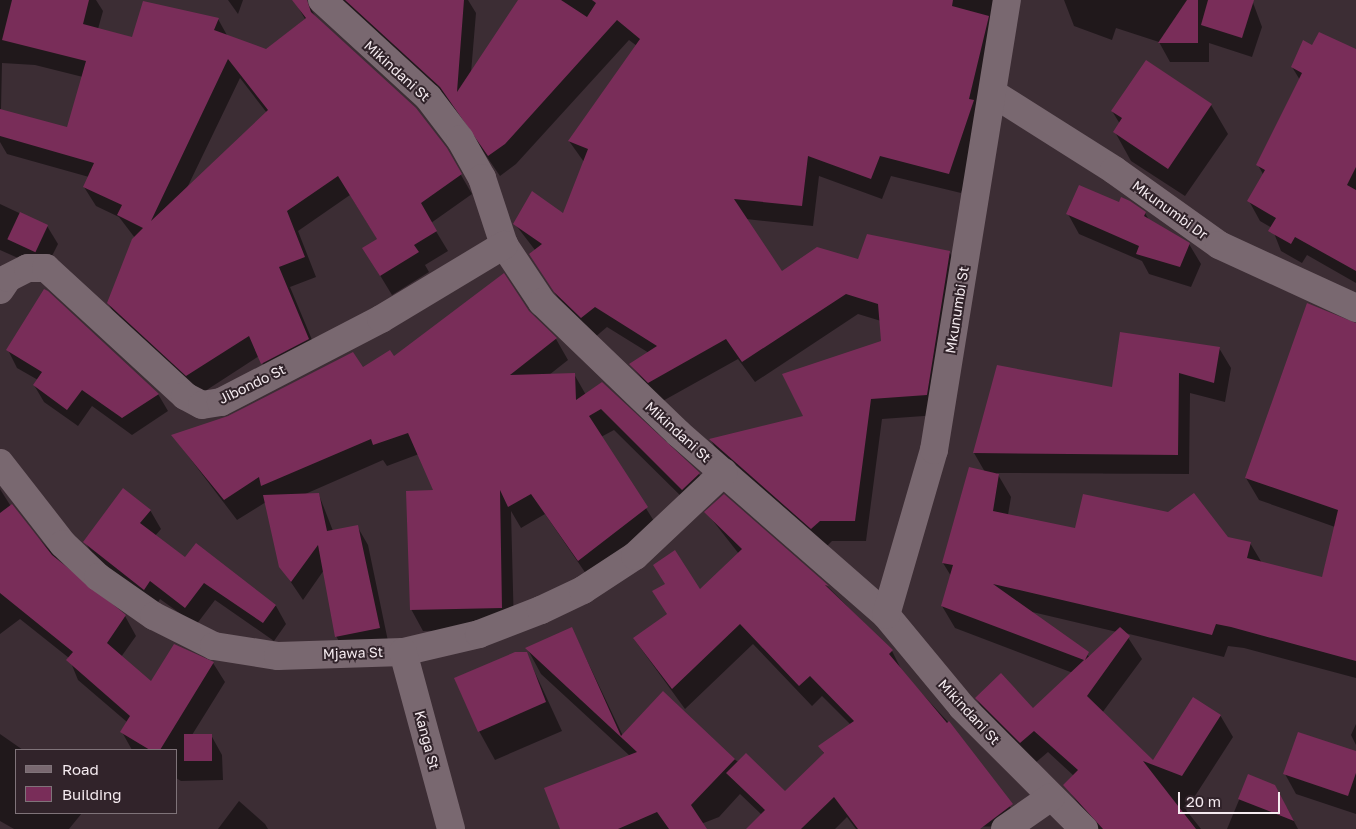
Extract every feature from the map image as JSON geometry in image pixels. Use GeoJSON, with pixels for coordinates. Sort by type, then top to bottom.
{"type":"FeatureCollection","features":[{"type":"Feature","properties":{"kind":"street","name":"Mikindani St"},"geometry":{"type":"LineString","coordinates":[[322,0],[428,97],[460,139],[482,178],[504,245],[542,302],[724,472],[886,615],[962,707],[1084,829]]}},
{"type":"Feature","properties":{"kind":"street","name":"Mkunumbi St"},"geometry":{"type":"LineString","coordinates":[[886,615],[934,450],[994,94],[1007,0]]}},
{"type":"Feature","properties":{"kind":"street","name":"Mkunumbi Dr"},"geometry":{"type":"LineString","coordinates":[[994,94],[1114,170],[1219,245],[1356,308]]}},
{"type":"Feature","properties":{"kind":"street","name":"Jibondo St"},"geometry":{"type":"LineString","coordinates":[[0,290],[8,278],[28,268],[46,268],[186,396],[202,405],[221,402],[381,319],[504,245]]}},
{"type":"Feature","properties":{"kind":"street","name":"Mjawa St"},"geometry":{"type":"LineString","coordinates":[[0,463],[64,544],[98,577],[154,616],[214,646],[278,656],[403,652],[479,634],[583,590],[636,556],[724,472]]}},
{"type":"Feature","properties":{"kind":"street","name":"Kanga St"},"geometry":{"type":"LineString","coordinates":[[403,652],[451,829]]}},
{"type":"Feature","properties":{"kind":"street"},"geometry":{"type":"LineString","coordinates":[[1005,829],[1051,797]]}},
{"type":"Feature","properties":{"kind":"building"},"geometry":{"type":"Polygon","coordinates":[[[12,0],[89,0],[83,24],[132,37],[143,1],[219,18],[214,30],[266,49],[306,18],[292,0],[307,0],[311,12],[416,108],[447,148],[462,174],[421,203],[437,231],[414,245],[419,252],[380,276],[362,248],[377,239],[338,176],[287,211],[305,257],[279,267],[309,339],[261,364],[249,336],[186,376],[107,303],[132,239],[143,228],[117,215],[122,205],[83,187],[94,163],[0,136],[0,109],[67,127],[86,61],[2,40],[12,0]],[[228,59],[151,221],[268,110],[228,59]]]}},
{"type":"Feature","properties":{"kind":"building"},"geometry":{"type":"Polygon","coordinates":[[[345,0],[464,0],[457,92],[518,0],[561,0],[587,17],[596,3],[592,0],[953,0],[952,6],[989,16],[969,99],[974,100],[949,174],[880,156],[871,179],[808,156],[802,206],[734,199],[782,271],[817,247],[858,259],[867,234],[950,251],[927,395],[871,399],[855,521],[820,521],[811,529],[709,439],[803,416],[782,374],[881,341],[878,304],[846,294],[742,362],[726,339],[648,383],[629,364],[657,346],[595,307],[581,318],[554,292],[529,254],[542,244],[513,224],[532,191],[563,213],[588,149],[568,141],[640,39],[617,20],[505,144],[488,156],[440,87],[345,0]]]}},
{"type":"Feature","properties":{"kind":"building"},"geometry":{"type":"Polygon","coordinates":[[[1187,0],[1198,0],[1198,43],[1158,43],[1187,0]]]}},
{"type":"Feature","properties":{"kind":"building"},"geometry":{"type":"Polygon","coordinates":[[[1208,0],[1254,0],[1242,38],[1201,25],[1208,0]]]}},
{"type":"Feature","properties":{"kind":"building"},"geometry":{"type":"Polygon","coordinates":[[[1319,32],[1356,49],[1356,167],[1347,185],[1356,190],[1356,271],[1295,237],[1291,244],[1268,231],[1276,218],[1247,201],[1265,170],[1256,165],[1302,73],[1291,67],[1303,40],[1312,45],[1319,32]]]}},
{"type":"Feature","properties":{"kind":"building"},"geometry":{"type":"Polygon","coordinates":[[[1146,60],[1212,104],[1168,169],[1113,132],[1122,118],[1111,111],[1146,60]]]}},
{"type":"Feature","properties":{"kind":"building"},"geometry":{"type":"Polygon","coordinates":[[[1079,185],[1119,202],[1121,197],[1130,201],[1146,212],[1144,216],[1190,243],[1180,267],[1136,254],[1139,246],[1066,214],[1079,185]]]}},
{"type":"Feature","properties":{"kind":"building"},"geometry":{"type":"Polygon","coordinates":[[[20,212],[48,225],[35,252],[7,239],[20,212]]]}},
{"type":"Feature","properties":{"kind":"building"},"geometry":{"type":"Polygon","coordinates":[[[504,273],[529,311],[557,338],[510,375],[575,373],[576,400],[602,382],[700,473],[682,490],[601,409],[589,416],[648,507],[578,561],[531,494],[508,507],[500,490],[502,608],[410,610],[406,491],[433,490],[408,433],[373,445],[371,439],[261,486],[259,477],[224,500],[171,435],[228,416],[353,352],[363,367],[390,350],[394,356],[504,273]]]}},
{"type":"Feature","properties":{"kind":"building"},"geometry":{"type":"Polygon","coordinates":[[[44,289],[159,394],[122,418],[82,390],[67,410],[33,385],[42,372],[6,350],[44,289]]]}},
{"type":"Feature","properties":{"kind":"building"},"geometry":{"type":"Polygon","coordinates":[[[1307,303],[1356,323],[1356,661],[1231,627],[1216,624],[1212,635],[993,584],[1089,652],[1085,660],[1120,627],[1130,636],[1087,696],[1153,760],[1193,697],[1221,715],[1182,776],[1143,761],[1196,829],[1103,829],[1063,785],[1078,770],[1034,731],[1020,743],[975,698],[1001,673],[1033,708],[1084,660],[941,606],[953,565],[942,563],[969,467],[999,474],[993,511],[1075,528],[1083,494],[1168,512],[1194,493],[1228,537],[1251,542],[1247,558],[1322,577],[1338,510],[1245,478],[1307,303]]]}},
{"type":"Feature","properties":{"kind":"building"},"geometry":{"type":"Polygon","coordinates":[[[1120,332],[1220,347],[1214,383],[1179,373],[1178,455],[973,453],[997,365],[1112,387],[1120,332]]]}},
{"type":"Feature","properties":{"kind":"building"},"geometry":{"type":"Polygon","coordinates":[[[123,488],[151,510],[140,523],[185,557],[196,543],[276,605],[263,623],[204,583],[185,608],[150,581],[144,590],[83,542],[123,488]]]}},
{"type":"Feature","properties":{"kind":"building"},"geometry":{"type":"Polygon","coordinates":[[[319,493],[327,531],[358,525],[380,628],[335,637],[318,545],[291,582],[279,567],[263,495],[319,493]]]}},
{"type":"Feature","properties":{"kind":"building"},"geometry":{"type":"Polygon","coordinates":[[[724,494],[829,586],[825,585],[893,650],[889,654],[947,723],[949,721],[1013,804],[980,829],[858,829],[834,797],[801,829],[746,829],[765,810],[726,773],[746,753],[785,791],[824,753],[818,746],[854,721],[810,676],[799,686],[740,624],[672,689],[633,638],[667,614],[652,591],[665,584],[653,565],[675,550],[700,589],[742,549],[704,512],[724,494]]]}},
{"type":"Feature","properties":{"kind":"building"},"geometry":{"type":"Polygon","coordinates":[[[12,504],[52,555],[126,615],[107,643],[151,681],[174,644],[214,662],[161,749],[148,749],[120,732],[130,716],[66,660],[73,652],[0,593],[0,513],[12,504]]]}},
{"type":"Feature","properties":{"kind":"building"},"geometry":{"type":"Polygon","coordinates":[[[572,627],[621,736],[663,691],[735,759],[691,805],[707,829],[669,829],[657,812],[618,829],[560,829],[544,788],[637,752],[525,648],[572,627]]]}},
{"type":"Feature","properties":{"kind":"building"},"geometry":{"type":"Polygon","coordinates":[[[515,652],[527,652],[546,702],[478,732],[454,678],[515,652]]]}},
{"type":"Feature","properties":{"kind":"building"},"geometry":{"type":"Polygon","coordinates":[[[1298,732],[1356,751],[1356,773],[1348,796],[1283,774],[1298,732]]]}},
{"type":"Feature","properties":{"kind":"building"},"geometry":{"type":"Polygon","coordinates":[[[184,734],[212,734],[212,761],[184,761],[184,734]]]}},
{"type":"Feature","properties":{"kind":"building"},"geometry":{"type":"Polygon","coordinates":[[[1248,774],[1275,785],[1294,821],[1238,799],[1248,774]]]}}]}
